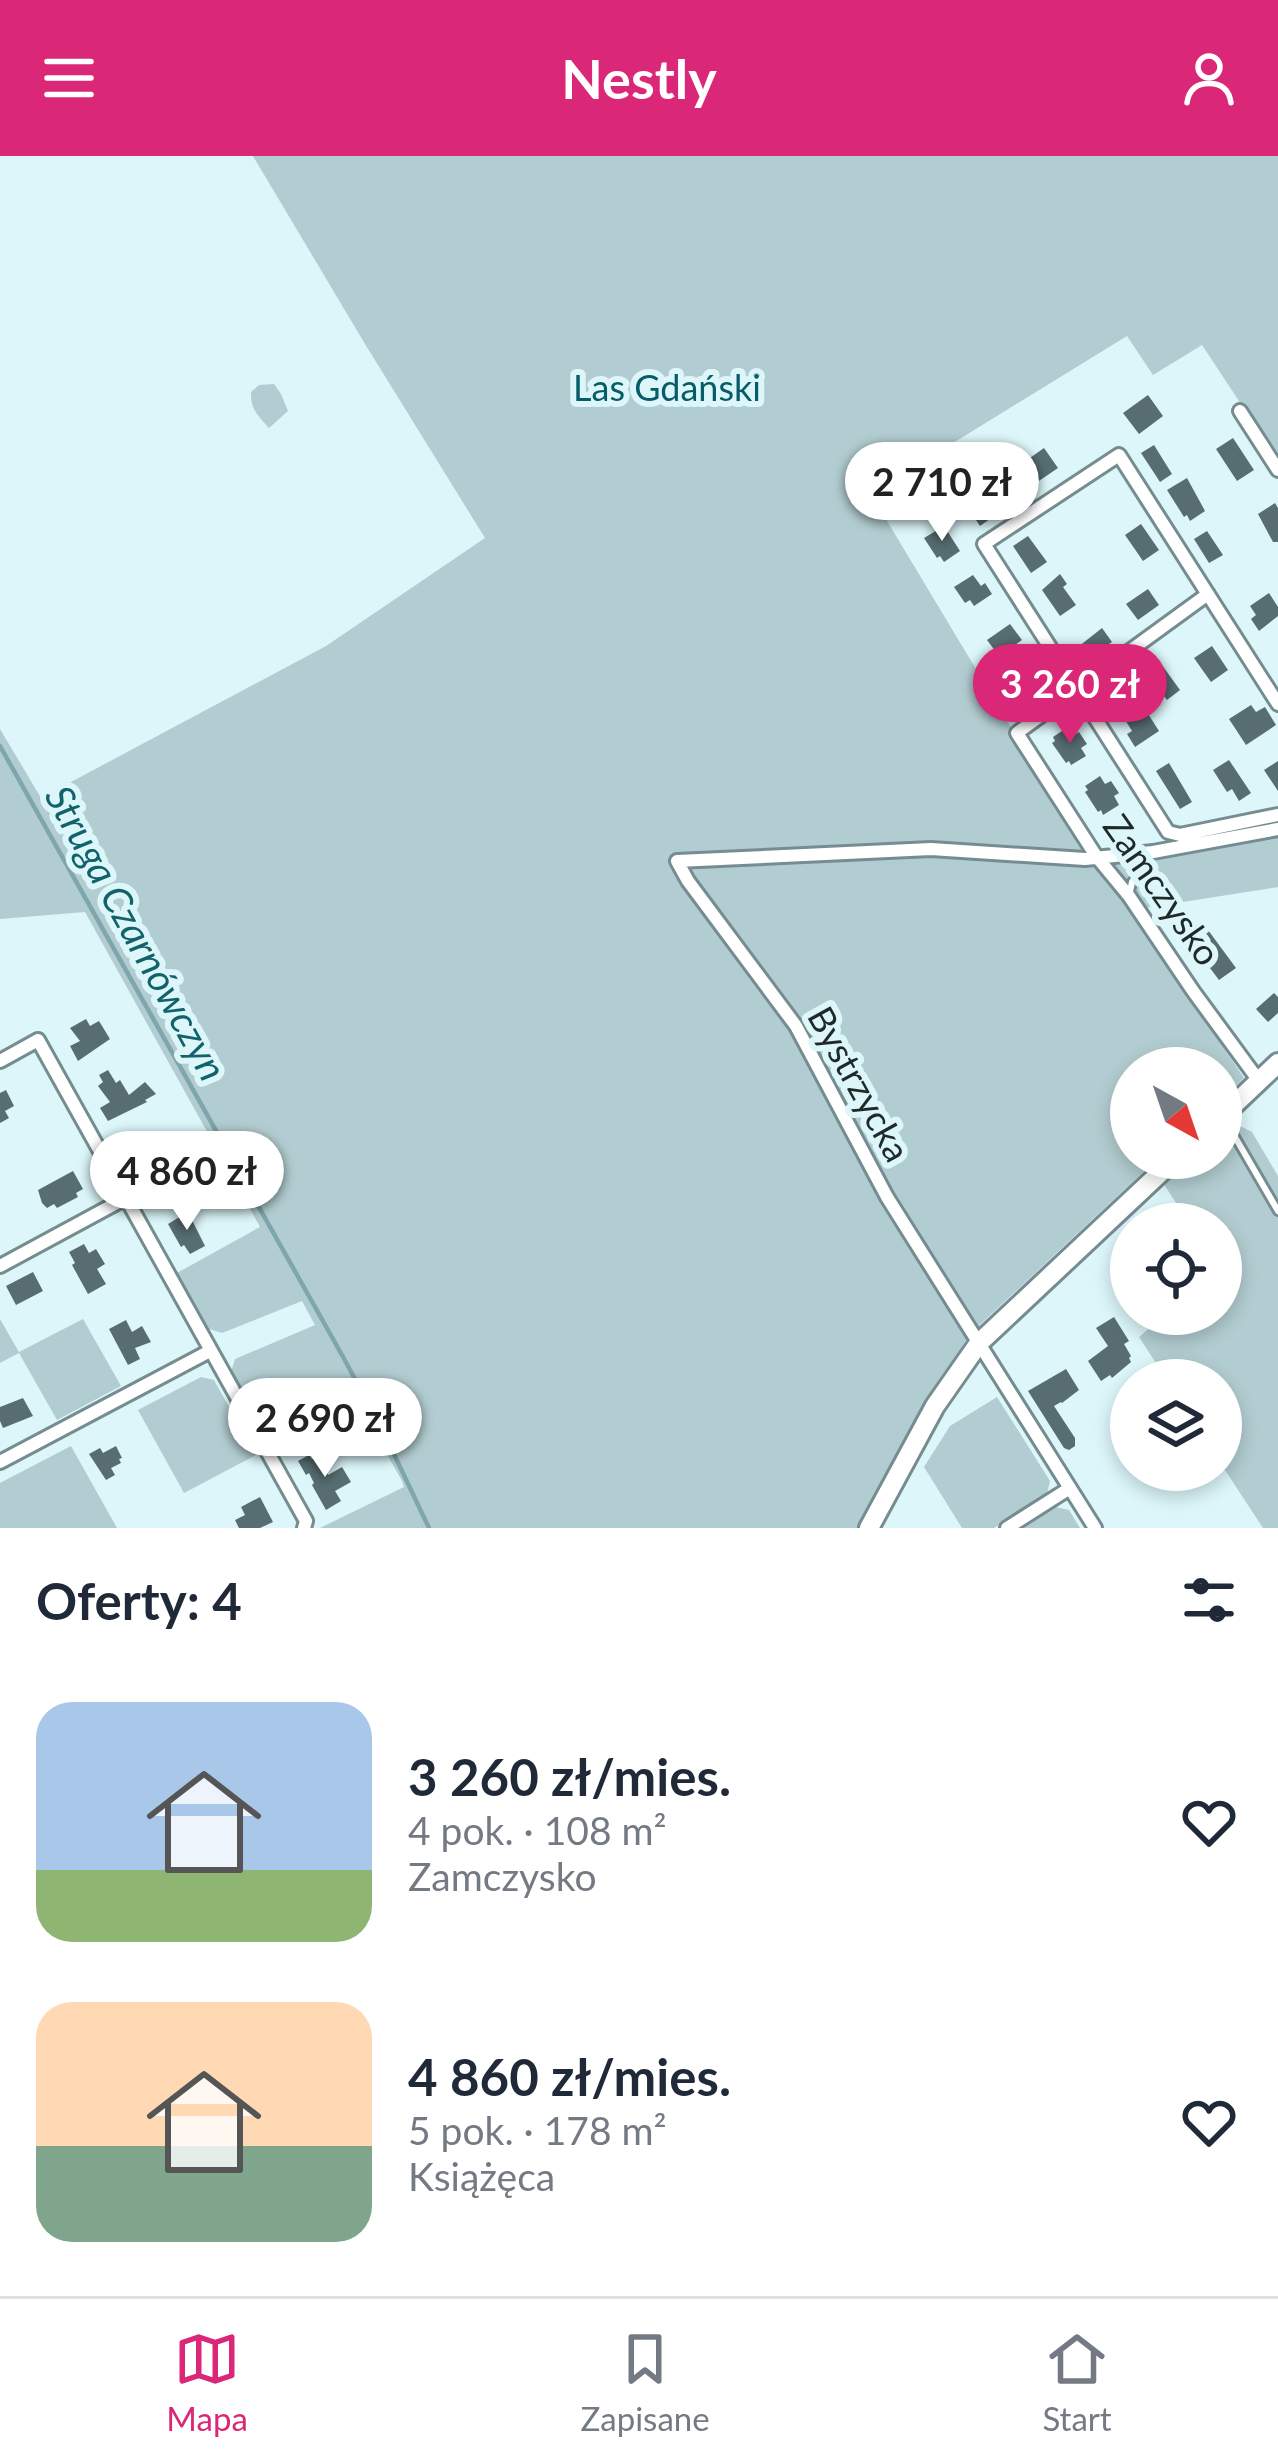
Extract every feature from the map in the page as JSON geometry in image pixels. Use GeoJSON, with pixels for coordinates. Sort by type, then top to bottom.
{"type":"FeatureCollection","features":[{"type":"Feature","properties":{"kind":"street"},"geometry":{"type":"LineString","coordinates":[[1240,411],[1278,470]]}},
{"type":"Feature","properties":{"kind":"street","name":"Zamczysko"},"geometry":{"type":"LineString","coordinates":[[1278,704],[1119,455],[984,544],[1168,832],[1180,835],[1278,815]]}},
{"type":"Feature","properties":{"kind":"street","name":"Zamczysko"},"geometry":{"type":"LineString","coordinates":[[1208,595],[1017,733],[1096,856],[1259,1082]]}},
{"type":"Feature","properties":{"kind":"street"},"geometry":{"type":"LineString","coordinates":[[1096,856],[1153,852],[1278,829]]}},
{"type":"Feature","properties":{"kind":"street","name":"Bystrzycka"},"geometry":{"type":"LineString","coordinates":[[1095,1528],[887,1197],[796,1026],[677,861],[931,849],[1096,856]]}},
{"type":"Feature","properties":{"kind":"street"},"geometry":{"type":"LineString","coordinates":[[0,1060],[38,1040],[305,1521],[304,1528]]}},
{"type":"Feature","properties":{"kind":"street"},"geometry":{"type":"LineString","coordinates":[[1242,1098],[1278,1064]]}},
{"type":"Feature","properties":{"kind":"street"},"geometry":{"type":"LineString","coordinates":[[869,1528],[934,1406],[979,1343],[1153,1179]]}},
{"type":"Feature","properties":{"kind":"street"},"geometry":{"type":"LineString","coordinates":[[0,1266],[124,1199]]}},
{"type":"Feature","properties":{"kind":"street"},"geometry":{"type":"LineString","coordinates":[[0,1462],[210,1351]]}},
{"type":"Feature","properties":{"kind":"street"},"geometry":{"type":"LineString","coordinates":[[1007,1528],[1070,1488]]}},
{"type":"Feature","properties":{"kind":"lane"},"geometry":{"type":"LineString","coordinates":[[1129,896],[1138,871],[1153,852]]}},
{"type":"Feature","properties":{"kind":"lane"},"geometry":{"type":"LineString","coordinates":[[1242,1150],[1278,1211]]}},
{"type":"Feature","properties":{"kind":"green space","name":"Las Gdański"},"geometry":{"type":"Polygon","coordinates":[[[253,156],[1278,156],[1278,460],[1202,345],[1153,375],[1127,336],[875,491],[875,501],[1081,844],[1086,863],[1170,857],[1278,836],[1278,887],[1132,910],[1223,1047],[1110,1047],[1110,1179],[1136,1179],[969,1335],[858,1528],[320,1528],[404,1487],[402,1481],[357,1401],[273,1447],[231,1372],[235,1359],[315,1325],[302,1301],[222,1333],[209,1329],[177,1273],[260,1227],[85,912],[0,919],[0,729],[41,798],[326,646],[485,538],[253,156]]]}},
{"type":"Feature","properties":{"kind":"green space"},"geometry":{"type":"Polygon","coordinates":[[[274,384],[288,411],[269,428],[253,408],[251,392],[259,385],[274,384]]]}},
{"type":"Feature","properties":{"kind":"green space"},"geometry":{"type":"Polygon","coordinates":[[[1242,1127],[1252,1132],[1278,1176],[1278,1528],[1263,1528],[1239,1491],[1242,1359],[1153,1359],[1139,1337],[1242,1335],[1242,1203],[1176,1203],[1161,1180],[1242,1179],[1242,1127]]]}},
{"type":"Feature","properties":{"kind":"green space"},"geometry":{"type":"Polygon","coordinates":[[[0,1319],[19,1352],[83,1319],[121,1386],[57,1420],[19,1353],[0,1363],[0,1319]]]}},
{"type":"Feature","properties":{"kind":"green space"},"geometry":{"type":"Polygon","coordinates":[[[201,1377],[214,1380],[256,1455],[184,1493],[138,1410],[201,1377]]]}},
{"type":"Feature","properties":{"kind":"green space"},"geometry":{"type":"Polygon","coordinates":[[[997,1397],[1050,1481],[1047,1494],[994,1528],[962,1528],[924,1467],[950,1426],[997,1397]]]}},
{"type":"Feature","properties":{"kind":"green space"},"geometry":{"type":"Polygon","coordinates":[[[71,1446],[117,1528],[0,1528],[0,1483],[71,1446]]]}},
{"type":"Feature","properties":{"kind":"green space"},"geometry":{"type":"Polygon","coordinates":[[[1055,1507],[1069,1510],[1080,1528],[1020,1528],[1055,1507]]]}},
{"type":"Feature","properties":{"kind":"building"},"geometry":{"type":"Polygon","coordinates":[[[1148,395],[1163,416],[1139,434],[1123,413],[1148,395]]]}},
{"type":"Feature","properties":{"kind":"building"},"geometry":{"type":"Polygon","coordinates":[[[1233,438],[1254,470],[1237,481],[1216,449],[1233,438]]]}},
{"type":"Feature","properties":{"kind":"building"},"geometry":{"type":"Polygon","coordinates":[[[1154,445],[1172,474],[1160,482],[1141,453],[1154,445]]]}},
{"type":"Feature","properties":{"kind":"building"},"geometry":{"type":"Polygon","coordinates":[[[1044,448],[1058,468],[1025,487],[1015,472],[1044,448]]]}},
{"type":"Feature","properties":{"kind":"building"},"geometry":{"type":"Polygon","coordinates":[[[1187,478],[1205,511],[1190,521],[1167,490],[1187,478]]]}},
{"type":"Feature","properties":{"kind":"building"},"geometry":{"type":"Polygon","coordinates":[[[989,486],[1004,509],[980,526],[964,502],[989,486]]]}},
{"type":"Feature","properties":{"kind":"building"},"geometry":{"type":"Polygon","coordinates":[[[1275,503],[1278,542],[1273,542],[1258,514],[1275,503]]]}},
{"type":"Feature","properties":{"kind":"building"},"geometry":{"type":"Polygon","coordinates":[[[1141,524],[1159,550],[1143,561],[1125,535],[1141,524]]]}},
{"type":"Feature","properties":{"kind":"building"},"geometry":{"type":"Polygon","coordinates":[[[944,526],[960,551],[944,562],[924,538],[944,526]]]}},
{"type":"Feature","properties":{"kind":"building"},"geometry":{"type":"Polygon","coordinates":[[[1207,531],[1223,555],[1209,563],[1194,539],[1207,531]]]}},
{"type":"Feature","properties":{"kind":"building"},"geometry":{"type":"Polygon","coordinates":[[[1028,536],[1047,562],[1031,573],[1013,546],[1028,536]]]}},
{"type":"Feature","properties":{"kind":"building"},"geometry":{"type":"Polygon","coordinates":[[[1060,574],[1076,605],[1060,616],[1042,590],[1060,574]]]}},
{"type":"Feature","properties":{"kind":"building"},"geometry":{"type":"Polygon","coordinates":[[[973,575],[992,594],[974,606],[970,600],[965,603],[954,587],[973,575]]]}},
{"type":"Feature","properties":{"kind":"building"},"geometry":{"type":"Polygon","coordinates":[[[1148,589],[1159,605],[1138,620],[1126,604],[1148,589]]]}},
{"type":"Feature","properties":{"kind":"building"},"geometry":{"type":"Polygon","coordinates":[[[1269,593],[1278,616],[1259,631],[1250,606],[1269,593]]]}},
{"type":"Feature","properties":{"kind":"building"},"geometry":{"type":"Polygon","coordinates":[[[1010,624],[1022,640],[999,656],[987,640],[1010,624]]]}},
{"type":"Feature","properties":{"kind":"building"},"geometry":{"type":"Polygon","coordinates":[[[1102,628],[1112,642],[1087,659],[1078,647],[1102,628]]]}},
{"type":"Feature","properties":{"kind":"building"},"geometry":{"type":"Polygon","coordinates":[[[1212,646],[1228,670],[1211,682],[1194,658],[1212,646]]]}},
{"type":"Feature","properties":{"kind":"building"},"geometry":{"type":"Polygon","coordinates":[[[1159,661],[1180,690],[1167,700],[1146,672],[1159,661]]]}},
{"type":"Feature","properties":{"kind":"building"},"geometry":{"type":"Polygon","coordinates":[[[1031,674],[1044,692],[1019,710],[1006,692],[1031,674]]]}},
{"type":"Feature","properties":{"kind":"building"},"geometry":{"type":"Polygon","coordinates":[[[1251,705],[1256,712],[1265,707],[1276,725],[1246,745],[1229,719],[1251,705]]]}},
{"type":"Feature","properties":{"kind":"building"},"geometry":{"type":"Polygon","coordinates":[[[1143,706],[1159,731],[1135,747],[1124,718],[1143,706]]]}},
{"type":"Feature","properties":{"kind":"building"},"geometry":{"type":"Polygon","coordinates":[[[1068,727],[1074,735],[1079,732],[1087,744],[1081,748],[1086,756],[1071,765],[1052,743],[1068,727]]]}},
{"type":"Feature","properties":{"kind":"building"},"geometry":{"type":"Polygon","coordinates":[[[1229,760],[1251,793],[1239,801],[1213,770],[1229,760]]]}},
{"type":"Feature","properties":{"kind":"building"},"geometry":{"type":"Polygon","coordinates":[[[1278,761],[1278,791],[1264,770],[1278,761]]]}},
{"type":"Feature","properties":{"kind":"building"},"geometry":{"type":"Polygon","coordinates":[[[1169,763],[1192,802],[1180,809],[1156,771],[1169,763]]]}},
{"type":"Feature","properties":{"kind":"building"},"geometry":{"type":"Polygon","coordinates":[[[1100,776],[1105,784],[1111,781],[1119,793],[1114,796],[1119,805],[1103,815],[1085,792],[1085,786],[1100,776]]]}},
{"type":"Feature","properties":{"kind":"building"},"geometry":{"type":"Polygon","coordinates":[[[1208,930],[1236,968],[1219,980],[1191,943],[1208,930]]]}},
{"type":"Feature","properties":{"kind":"building"},"geometry":{"type":"Polygon","coordinates":[[[1274,993],[1278,1013],[1268,1022],[1256,1009],[1274,993]]]}},
{"type":"Feature","properties":{"kind":"building"},"geometry":{"type":"Polygon","coordinates":[[[86,1019],[90,1026],[99,1021],[110,1039],[78,1061],[70,1046],[80,1041],[70,1028],[86,1019]]]}},
{"type":"Feature","properties":{"kind":"building"},"geometry":{"type":"Polygon","coordinates":[[[108,1070],[129,1095],[145,1082],[156,1094],[108,1121],[100,1108],[110,1102],[98,1086],[103,1082],[99,1075],[108,1070]]]}},
{"type":"Feature","properties":{"kind":"building"},"geometry":{"type":"Polygon","coordinates":[[[6,1090],[14,1106],[5,1111],[9,1118],[0,1123],[0,1093],[6,1090]]]}},
{"type":"Feature","properties":{"kind":"building"},"geometry":{"type":"Polygon","coordinates":[[[152,1153],[156,1160],[164,1156],[171,1169],[160,1175],[164,1181],[148,1190],[141,1178],[147,1174],[140,1160],[152,1153]]]}},
{"type":"Feature","properties":{"kind":"building"},"geometry":{"type":"Polygon","coordinates":[[[73,1171],[83,1189],[76,1193],[78,1197],[47,1208],[38,1190],[73,1171]]]}},
{"type":"Feature","properties":{"kind":"building"},"geometry":{"type":"Polygon","coordinates":[[[188,1212],[205,1246],[190,1254],[168,1224],[188,1212]]]}},
{"type":"Feature","properties":{"kind":"building"},"geometry":{"type":"Polygon","coordinates":[[[84,1244],[89,1253],[96,1249],[105,1264],[97,1269],[106,1284],[88,1294],[69,1252],[84,1244]]]}},
{"type":"Feature","properties":{"kind":"building"},"geometry":{"type":"Polygon","coordinates":[[[33,1272],[43,1291],[16,1305],[6,1286],[33,1272]]]}},
{"type":"Feature","properties":{"kind":"building"},"geometry":{"type":"Polygon","coordinates":[[[1110,1319],[1110,1335],[1125,1335],[1131,1356],[1110,1359],[1110,1375],[1101,1381],[1088,1361],[1108,1346],[1096,1328],[1110,1319]]]}},
{"type":"Feature","properties":{"kind":"building"},"geometry":{"type":"Polygon","coordinates":[[[126,1320],[132,1332],[142,1326],[151,1342],[135,1348],[140,1359],[128,1365],[109,1329],[126,1320]]]}},
{"type":"Feature","properties":{"kind":"building"},"geometry":{"type":"Polygon","coordinates":[[[1066,1369],[1079,1390],[1054,1406],[1075,1438],[1069,1450],[1028,1391],[1066,1369]]]}},
{"type":"Feature","properties":{"kind":"building"},"geometry":{"type":"Polygon","coordinates":[[[23,1398],[33,1416],[3,1428],[0,1407],[23,1398]]]}},
{"type":"Feature","properties":{"kind":"building"},"geometry":{"type":"Polygon","coordinates":[[[116,1446],[121,1463],[111,1468],[115,1475],[106,1480],[89,1454],[116,1446]]]}},
{"type":"Feature","properties":{"kind":"building"},"geometry":{"type":"Polygon","coordinates":[[[320,1454],[328,1475],[342,1467],[351,1482],[335,1491],[341,1501],[326,1510],[298,1461],[320,1454]]]}},
{"type":"Feature","properties":{"kind":"building"},"geometry":{"type":"Polygon","coordinates":[[[260,1497],[273,1522],[260,1528],[239,1528],[235,1520],[245,1515],[241,1507],[260,1497]]]}},
{"type":"Feature","properties":{"kind":"waterway","name":"Struga Czarnówczyn"},"geometry":{"type":"LineString","coordinates":[[0,746],[342,1355],[429,1528]]}}]}
